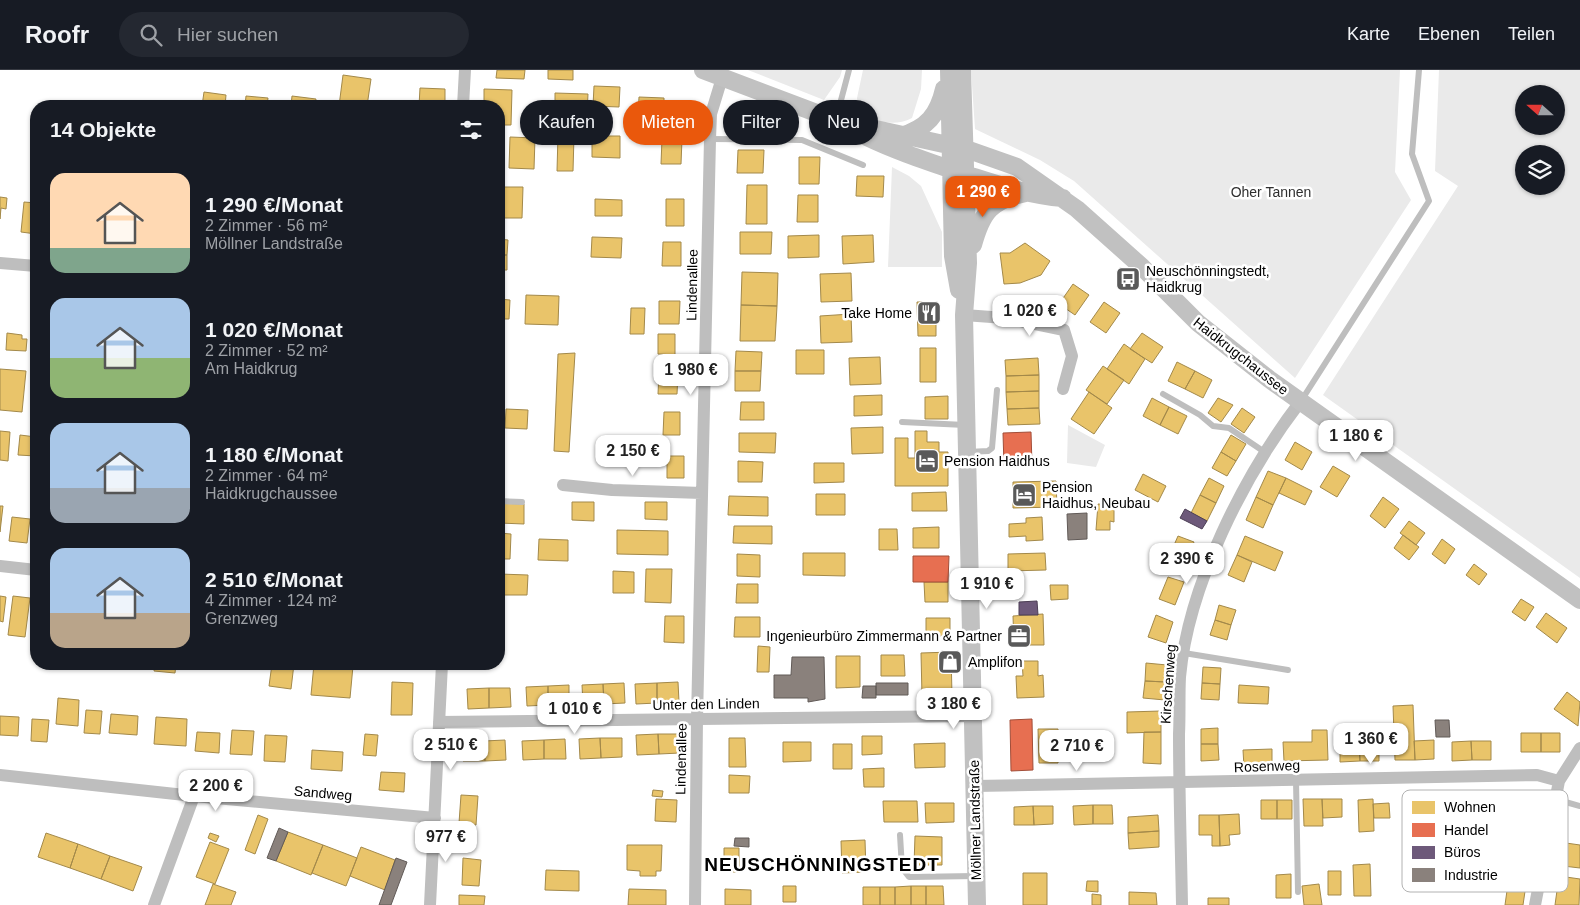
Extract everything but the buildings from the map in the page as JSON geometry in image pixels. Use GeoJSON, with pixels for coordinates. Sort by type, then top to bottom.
{"type":"FeatureCollection","features":[{"type":"Feature","properties":{"kind":"main road"},"geometry":{"type":"LineString","coordinates":[[703,70],[809,110]]}},
{"type":"Feature","properties":{"kind":"main road"},"geometry":{"type":"LineString","coordinates":[[901,136],[924,126],[934,116],[942,98],[949,70]]}},
{"type":"Feature","properties":{"kind":"main road","name":"Möllner Landstraße"},"geometry":{"type":"LineString","coordinates":[[949,70],[968,263],[964,315],[978,905]]}},
{"type":"Feature","properties":{"kind":"main road","name":"Möllner Landstraße"},"geometry":{"type":"LineString","coordinates":[[958,148],[962,70]]}},
{"type":"Feature","properties":{"kind":"main road","name":"Haidkrugchaussee"},"geometry":{"type":"LineString","coordinates":[[878,130],[958,148],[1017,167],[1064,198],[1142,267],[1198,323],[1300,402],[1580,600]]}},
{"type":"Feature","properties":{"kind":"main road"},"geometry":{"type":"LineString","coordinates":[[878,143],[959,172],[1026,193],[1064,198]]}},
{"type":"Feature","properties":{"kind":"main road","name":"Möllner Landstraße"},"geometry":{"type":"LineString","coordinates":[[959,172],[953,256],[964,315]]}},
{"type":"Feature","properties":{"kind":"main road"},"geometry":{"type":"LineString","coordinates":[[968,263],[977,231],[986,214],[1001,200],[1026,193]]}},
{"type":"Feature","properties":{"kind":"street"},"geometry":{"type":"LineString","coordinates":[[463,100],[465,70]]}},
{"type":"Feature","properties":{"kind":"street","name":"Lindenallee"},"geometry":{"type":"LineString","coordinates":[[713,107],[722,78]]}},
{"type":"Feature","properties":{"kind":"street","name":"Lindenallee"},"geometry":{"type":"LineString","coordinates":[[695,905],[697,719],[710,145]]}},
{"type":"Feature","properties":{"kind":"street"},"geometry":{"type":"LineString","coordinates":[[0,263],[30,266]]}},
{"type":"Feature","properties":{"kind":"street"},"geometry":{"type":"LineString","coordinates":[[964,315],[1005,318],[1064,330],[1072,356],[1063,388]]}},
{"type":"Feature","properties":{"kind":"street","name":"Kirschenweg"},"geometry":{"type":"LineString","coordinates":[[1182,905],[1179,784],[1180,678],[1186,635],[1208,569],[1239,498],[1300,402]]}},
{"type":"Feature","properties":{"kind":"street"},"geometry":{"type":"LineString","coordinates":[[563,485],[612,490],[702,493]]}},
{"type":"Feature","properties":{"kind":"street"},"geometry":{"type":"LineString","coordinates":[[0,566],[30,569]]}},
{"type":"Feature","properties":{"kind":"street"},"geometry":{"type":"LineString","coordinates":[[430,905],[442,670]]}},
{"type":"Feature","properties":{"kind":"street","name":"Unter den Linden"},"geometry":{"type":"LineString","coordinates":[[439,722],[973,716]]}},
{"type":"Feature","properties":{"kind":"street"},"geometry":{"type":"LineString","coordinates":[[1557,790],[1560,781],[1580,748]]}},
{"type":"Feature","properties":{"kind":"street","name":"Sandweg"},"geometry":{"type":"LineString","coordinates":[[0,775],[194,796],[435,818]]}},
{"type":"Feature","properties":{"kind":"street","name":"Rosenweg"},"geometry":{"type":"LineString","coordinates":[[975,786],[1179,784],[1537,775],[1560,781]]}},
{"type":"Feature","properties":{"kind":"street"},"geometry":{"type":"LineString","coordinates":[[154,905],[194,796]]}},
{"type":"Feature","properties":{"kind":"street"},"geometry":{"type":"LineString","coordinates":[[1535,905],[1537,892]]}},
{"type":"Feature","properties":{"kind":"lane"},"geometry":{"type":"LineString","coordinates":[[841,100],[849,70]]}},
{"type":"Feature","properties":{"kind":"lane"},"geometry":{"type":"LineString","coordinates":[[1300,402],[1430,201],[1412,154],[1419,70]]}},
{"type":"Feature","properties":{"kind":"lane"},"geometry":{"type":"LineString","coordinates":[[713,139],[802,140],[863,165]]}},
{"type":"Feature","properties":{"kind":"lane"},"geometry":{"type":"LineString","coordinates":[[967,452],[988,451],[992,448],[996,390]]}},
{"type":"Feature","properties":{"kind":"lane"},"geometry":{"type":"LineString","coordinates":[[1163,394],[1200,415],[1213,426],[1229,428],[1266,453]]}},
{"type":"Feature","properties":{"kind":"lane"},"geometry":{"type":"LineString","coordinates":[[902,422],[966,425]]}},
{"type":"Feature","properties":{"kind":"lane"},"geometry":{"type":"LineString","coordinates":[[505,501],[522,502]]}},
{"type":"Feature","properties":{"kind":"lane"},"geometry":{"type":"LineString","coordinates":[[1184,653],[1288,670]]}},
{"type":"Feature","properties":{"kind":"lane"},"geometry":{"type":"LineString","coordinates":[[1296,780],[1298,892]]}},
{"type":"Feature","properties":{"kind":"lane"},"geometry":{"type":"LineString","coordinates":[[900,835],[902,868],[909,878],[977,876]]}},
{"type":"Feature","properties":{"kind":"green space"},"geometry":{"type":"Polygon","coordinates":[[[748,70],[842,70],[840,77],[824,100],[748,70]]]}},
{"type":"Feature","properties":{"kind":"green space"},"geometry":{"type":"Polygon","coordinates":[[[863,70],[922,70],[921,89],[912,118],[906,121],[893,123],[878,121],[878,100],[857,100],[863,70]]]}},
{"type":"Feature","properties":{"kind":"green space","name":"Oher Tannen"},"geometry":{"type":"Polygon","coordinates":[[[971,70],[1400,70],[1395,172],[1411,200],[1295,378],[1074,181],[1040,160],[975,129],[971,70]]]}},
{"type":"Feature","properties":{"kind":"green space"},"geometry":{"type":"Polygon","coordinates":[[[1439,70],[1580,70],[1580,578],[1323,395],[1458,186],[1435,171],[1439,70]]]}},
{"type":"Feature","properties":{"kind":"green space"},"geometry":{"type":"Polygon","coordinates":[[[892,167],[909,176],[921,186],[942,232],[942,267],[888,267],[892,167]]]}},
{"type":"Feature","properties":{"kind":"green space"},"geometry":{"type":"Polygon","coordinates":[[[1068,425],[1105,445],[1096,467],[1067,463],[1068,425]]]}},
{"type":"Feature","properties":{"kind":"place","name":"Neuschönningstedt, Haidkrug"},"geometry":{"type":"Point","coordinates":[1128,279]}},
{"type":"Feature","properties":{"kind":"place","name":"Take Home"},"geometry":{"type":"Point","coordinates":[929,313]}},
{"type":"Feature","properties":{"kind":"place","name":"Pension Haidhus"},"geometry":{"type":"Point","coordinates":[927,461]}},
{"type":"Feature","properties":{"kind":"place","name":"Pension Haidhus, Neubau"},"geometry":{"type":"Point","coordinates":[1024,495]}},
{"type":"Feature","properties":{"kind":"place","name":"Ingenieurbüro Zimmermann & Partner"},"geometry":{"type":"Point","coordinates":[1019,636]}},
{"type":"Feature","properties":{"kind":"place","name":"Amplifon"},"geometry":{"type":"Point","coordinates":[950,662]}},
{"type":"Feature","properties":{"kind":"district","name":"NEUSCHÖNNINGSTEDT"},"geometry":{"type":"Point","coordinates":[822,864]}}]}
